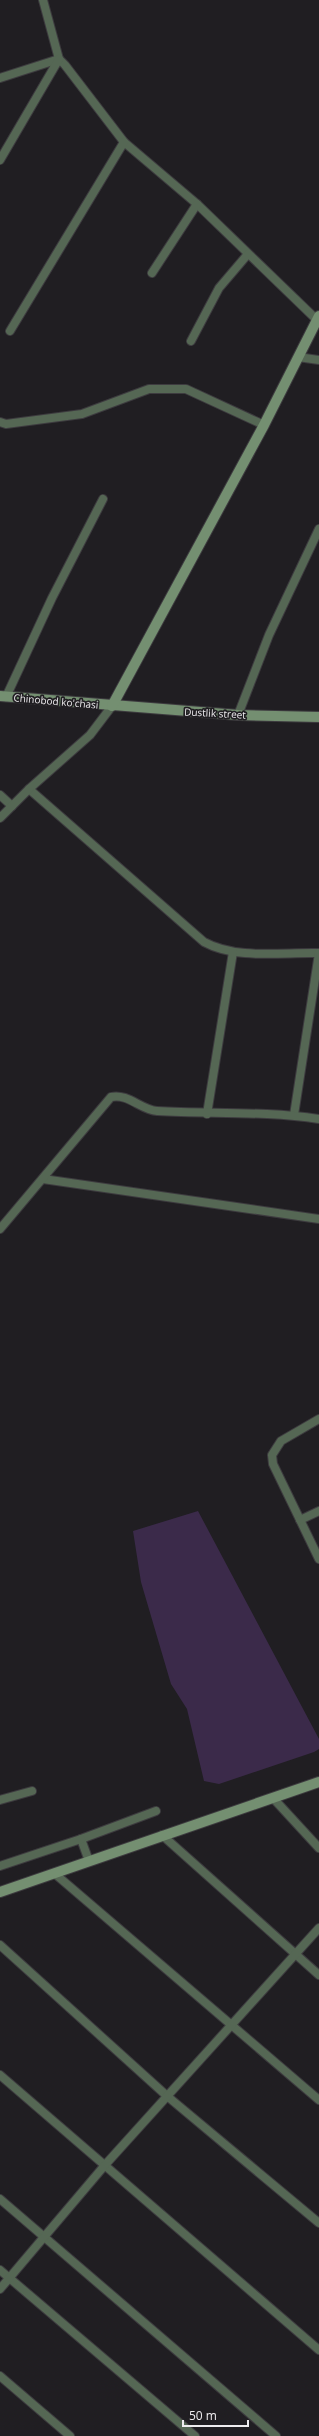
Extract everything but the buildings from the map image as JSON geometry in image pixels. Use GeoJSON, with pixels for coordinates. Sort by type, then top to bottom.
{"type":"FeatureCollection","features":[{"type":"Feature","properties":{"kind":"street"},"geometry":{"type":"LineString","coordinates":[[0,818],[29,789],[90,736],[112,706],[264,425],[318,318],[248,254],[197,204],[124,142],[59,59],[43,0]]}},
{"type":"Feature","properties":{"kind":"street"},"geometry":{"type":"LineString","coordinates":[[0,78],[59,59]]}},
{"type":"Feature","properties":{"kind":"street"},"geometry":{"type":"LineString","coordinates":[[0,160],[59,59]]}},
{"type":"Feature","properties":{"kind":"street"},"geometry":{"type":"LineString","coordinates":[[10,331],[124,142]]}},
{"type":"Feature","properties":{"kind":"street"},"geometry":{"type":"LineString","coordinates":[[152,272],[197,204]]}},
{"type":"Feature","properties":{"kind":"street"},"geometry":{"type":"LineString","coordinates":[[191,341],[219,288],[248,254]]}},
{"type":"Feature","properties":{"kind":"street"},"geometry":{"type":"LineString","coordinates":[[298,357],[319,360]]}},
{"type":"Feature","properties":{"kind":"street"},"geometry":{"type":"LineString","coordinates":[[0,422],[6,424],[82,414],[149,389],[186,389],[264,425]]}},
{"type":"Feature","properties":{"kind":"street"},"geometry":{"type":"LineString","coordinates":[[3,696],[103,499]]}},
{"type":"Feature","properties":{"kind":"street"},"geometry":{"type":"LineString","coordinates":[[238,715],[269,635],[319,529]]}},
{"type":"Feature","properties":{"kind":"street","name":"Chinobod ko'chasi"},"geometry":{"type":"LineString","coordinates":[[3,696],[112,706]]}},
{"type":"Feature","properties":{"kind":"street","name":"Dustlik street"},"geometry":{"type":"LineString","coordinates":[[112,706],[238,715],[319,717]]}},
{"type":"Feature","properties":{"kind":"street"},"geometry":{"type":"LineString","coordinates":[[29,789],[204,942],[217,949],[232,952],[319,952],[294,1115]]}},
{"type":"Feature","properties":{"kind":"street"},"geometry":{"type":"LineString","coordinates":[[0,795],[12,806]]}},
{"type":"Feature","properties":{"kind":"street"},"geometry":{"type":"LineString","coordinates":[[207,1114],[232,952]]}},
{"type":"Feature","properties":{"kind":"street"},"geometry":{"type":"LineString","coordinates":[[0,1229],[111,1097],[121,1096],[153,1110],[207,1114],[294,1115],[319,1119]]}},
{"type":"Feature","properties":{"kind":"street"},"geometry":{"type":"LineString","coordinates":[[42,1179],[319,1219]]}},
{"type":"Feature","properties":{"kind":"street"},"geometry":{"type":"LineString","coordinates":[[319,1419],[281,1441],[272,1454],[273,1464],[319,1559]]}},
{"type":"Feature","properties":{"kind":"street"},"geometry":{"type":"LineString","coordinates":[[300,1520],[319,1511]]}},
{"type":"Feature","properties":{"kind":"street"},"geometry":{"type":"LineString","coordinates":[[0,1892],[319,1782]]}},
{"type":"Feature","properties":{"kind":"street"},"geometry":{"type":"LineString","coordinates":[[0,1800],[32,1791]]}},
{"type":"Feature","properties":{"kind":"street"},"geometry":{"type":"LineString","coordinates":[[273,1798],[319,1848]]}},
{"type":"Feature","properties":{"kind":"street"},"geometry":{"type":"LineString","coordinates":[[0,1866],[156,1811]]}},
{"type":"Feature","properties":{"kind":"street"},"geometry":{"type":"LineString","coordinates":[[162,1835],[319,1975]]}},
{"type":"Feature","properties":{"kind":"street"},"geometry":{"type":"LineString","coordinates":[[81,1838],[89,1861]]}},
{"type":"Feature","properties":{"kind":"street"},"geometry":{"type":"LineString","coordinates":[[54,1873],[319,2100]]}},
{"type":"Feature","properties":{"kind":"street"},"geometry":{"type":"LineString","coordinates":[[0,2289],[105,2165],[319,1928]]}},
{"type":"Feature","properties":{"kind":"street"},"geometry":{"type":"LineString","coordinates":[[0,1945],[167,2096],[319,2223]]}},
{"type":"Feature","properties":{"kind":"street"},"geometry":{"type":"LineString","coordinates":[[0,2075],[319,2350]]}},
{"type":"Feature","properties":{"kind":"street"},"geometry":{"type":"LineString","coordinates":[[0,2199],[45,2236],[276,2436]]}},
{"type":"Feature","properties":{"kind":"street"},"geometry":{"type":"LineString","coordinates":[[0,2270],[195,2436]]}},
{"type":"Feature","properties":{"kind":"street"},"geometry":{"type":"LineString","coordinates":[[0,2376],[70,2436]]}},
{"type":"Feature","properties":{"kind":"shaded area"},"geometry":{"type":"Polygon","coordinates":[[[198,1511],[319,1739],[319,1749],[314,1752],[219,1784],[204,1781],[187,1709],[171,1684],[141,1582],[133,1531],[198,1511]]]}}]}
